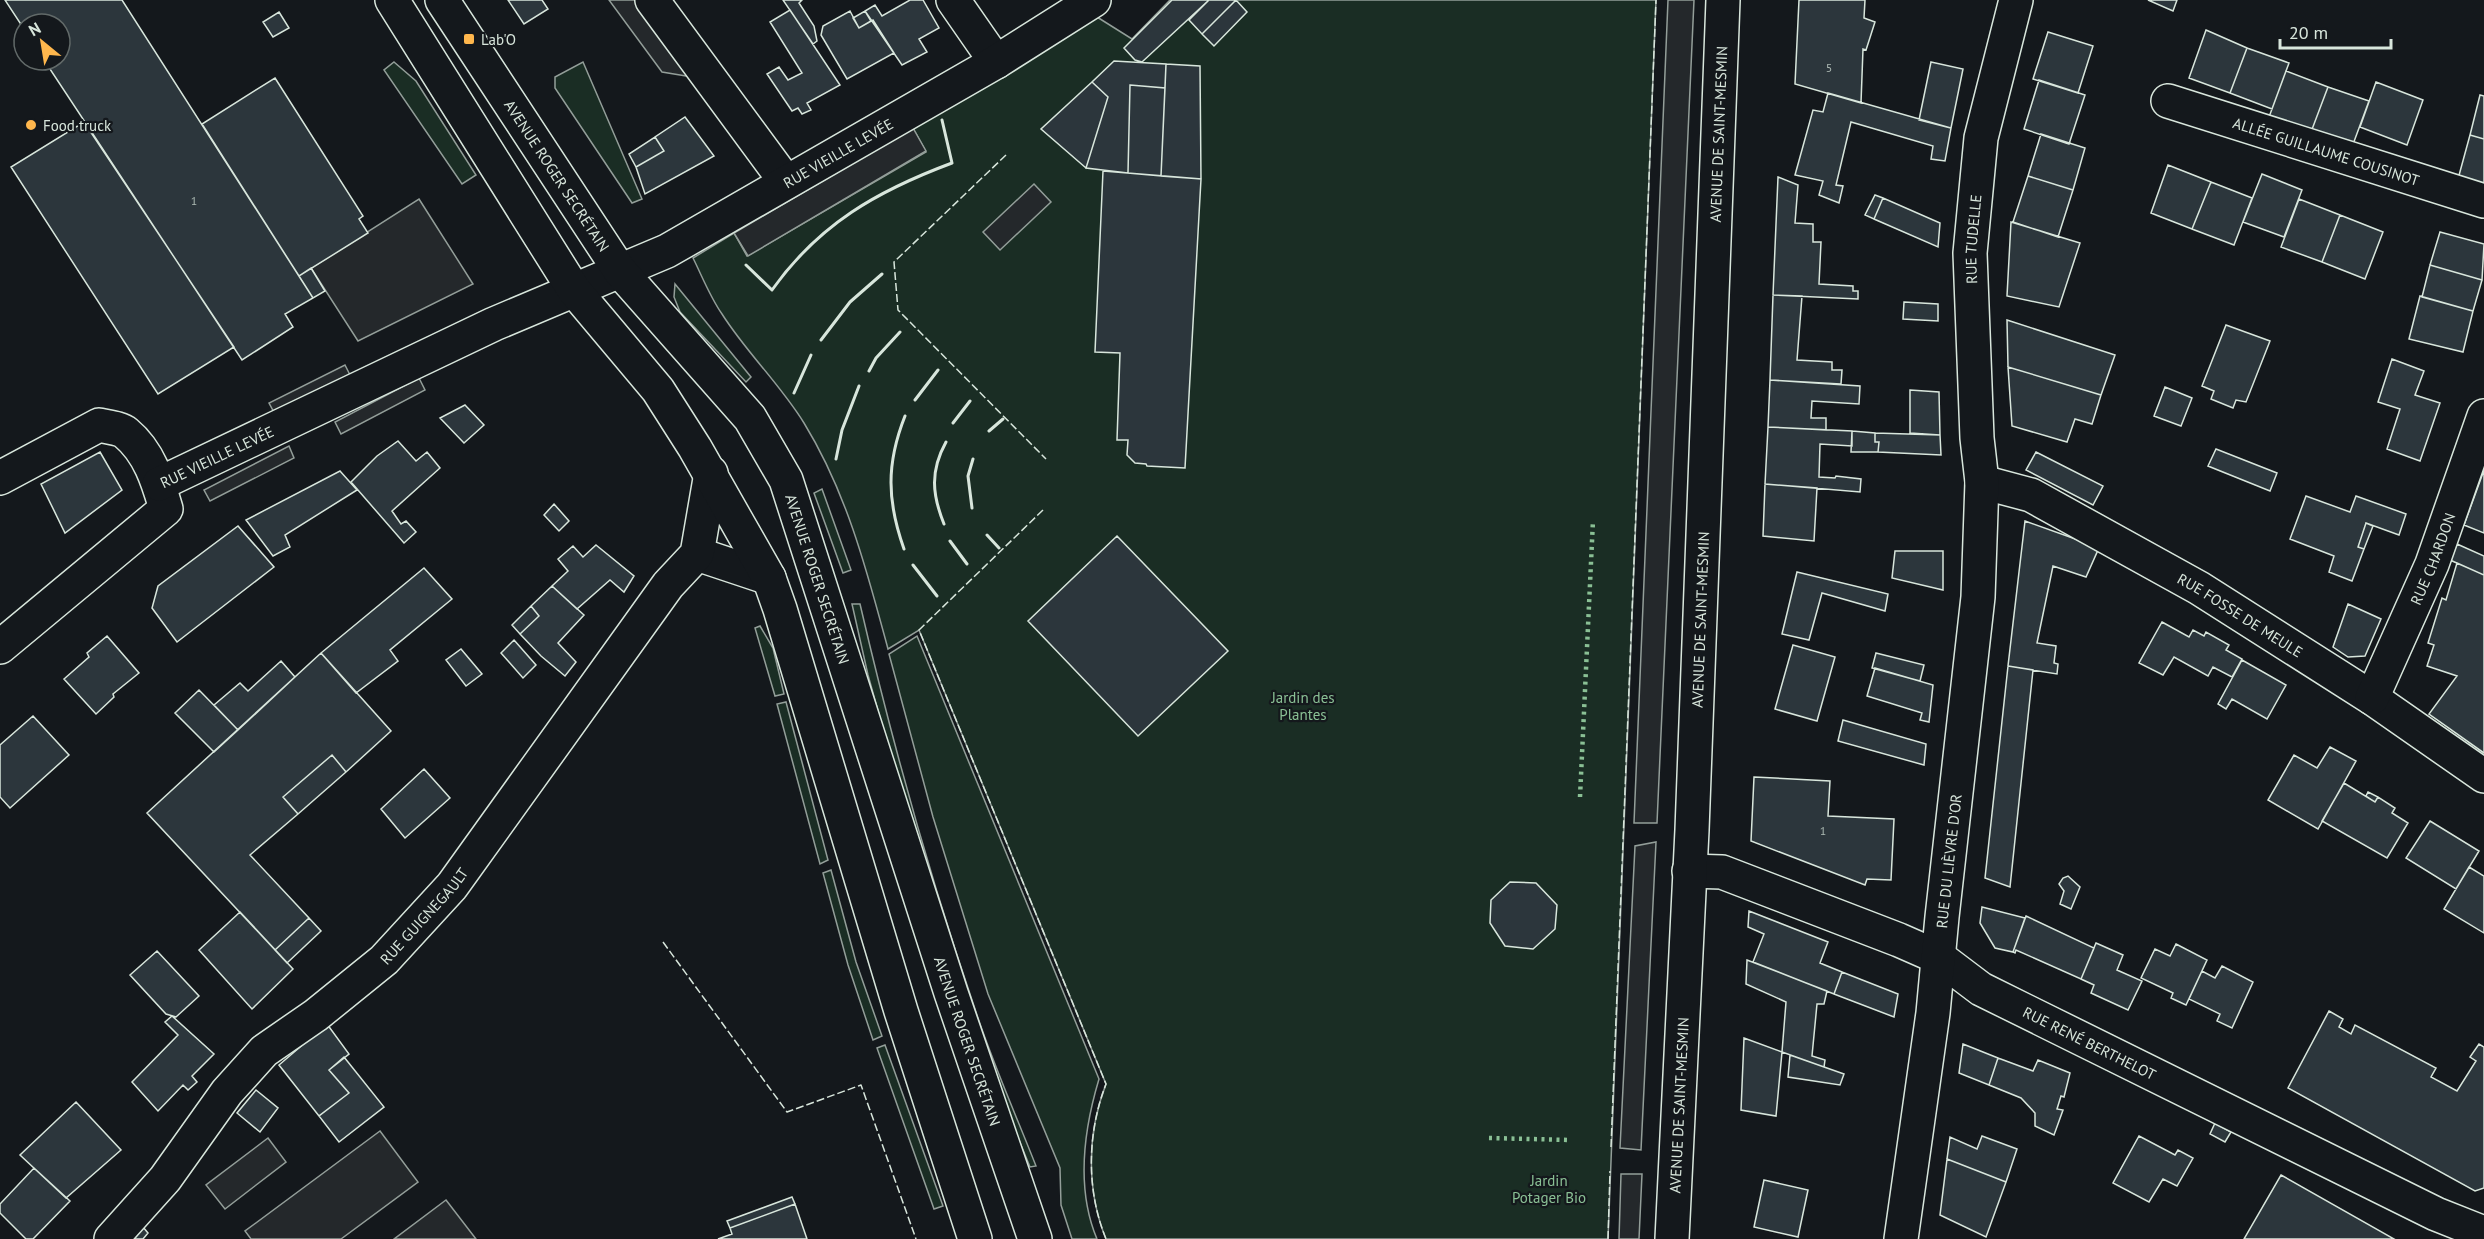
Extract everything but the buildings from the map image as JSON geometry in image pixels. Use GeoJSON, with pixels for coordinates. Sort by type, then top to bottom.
{"type":"FeatureCollection","features":[{"type":"Feature","properties":{"kind":"street"},"geometry":{"type":"LineString","coordinates":[[392,0],[574,290],[658,390],[711,473],[769,578],[784,620],[901,1011],[975,1239]]}},
{"type":"Feature","properties":{"kind":"street","name":"AVENUE ROGER SECRÉTAIN"},"geometry":{"type":"LineString","coordinates":[[442,0],[620,271],[750,418],[786,480],[951,993],[1035,1239]]}},
{"type":"Feature","properties":{"kind":"street"},"geometry":{"type":"LineString","coordinates":[[652,0],[786,182]]}},
{"type":"Feature","properties":{"kind":"street"},"geometry":{"type":"LineString","coordinates":[[953,0],[996,62]]}},
{"type":"Feature","properties":{"kind":"street","name":"RUE VIEILLE LEVÉE"},"geometry":{"type":"LineString","coordinates":[[0,647],[166,509],[159,484],[494,324],[667,251],[996,62],[1094,0]]}},
{"type":"Feature","properties":{"kind":"street","name":"AVENUE DE SAINT-MESMIN"},"geometry":{"type":"LineString","coordinates":[[1672,1239],[1689,871],[1723,0]]}},
{"type":"Feature","properties":{"kind":"street","name":"RUE TUDELLE"},"geometry":{"type":"LineString","coordinates":[[1982,482],[1977,438],[1970,253],[1981,138],[2016,0]]}},
{"type":"Feature","properties":{"kind":"street","name":"ALLÉE GUILLAUME COUSINOT"},"geometry":{"type":"LineString","coordinates":[[2168,101],[2484,201]]}},
{"type":"Feature","properties":{"kind":"street","name":"RUE CHARDON"},"geometry":{"type":"LineString","coordinates":[[2372,698],[2432,564],[2484,416]]}},
{"type":"Feature","properties":{"kind":"street"},"geometry":{"type":"LineString","coordinates":[[0,478],[99,424],[124,432],[146,456],[159,484]]}},
{"type":"Feature","properties":{"kind":"street"},"geometry":{"type":"LineString","coordinates":[[711,473],[697,554],[769,578]]}},
{"type":"Feature","properties":{"kind":"street","name":"RUE FOSSE DE MEULE"},"geometry":{"type":"LineString","coordinates":[[1982,482],[2031,495],[2199,588],[2372,698],[2484,776]]}},
{"type":"Feature","properties":{"kind":"street","name":"RUE DU LIÈVRE D'OR"},"geometry":{"type":"LineString","coordinates":[[1901,1239],[1940,958],[1943,905],[1978,597],[1978,540],[1982,482]]}},
{"type":"Feature","properties":{"kind":"street","name":"RUE GUIGNEGAULT"},"geometry":{"type":"LineString","coordinates":[[111,1239],[165,1179],[227,1092],[264,1051],[316,1015],[384,960],[452,886],[668,585],[697,554]]}},
{"type":"Feature","properties":{"kind":"street","name":"RUE RENÉ BERTHELOT"},"geometry":{"type":"LineString","coordinates":[[1689,871],[1722,872],[1940,958],[1981,989],[2436,1214],[2484,1233]]}},
{"type":"Feature","properties":{"kind":"green space","name":"Jardin des Plantes"},"geometry":{"type":"Polygon","coordinates":[[[1170,0],[1656,0],[1608,1239],[1106,1239],[1095,1201],[1091,1162],[1095,1122],[1106,1084],[919,630],[888,649],[854,533],[819,450],[795,409],[731,328],[710,294],[693,258],[734,233],[747,256],[926,152],[913,128],[1097,17],[1132,39],[1170,0]]]}},
{"type":"Feature","properties":{"kind":"green space"},"geometry":{"type":"Polygon","coordinates":[[[394,62],[416,81],[476,175],[462,184],[384,70],[394,62]]]}},
{"type":"Feature","properties":{"kind":"green space"},"geometry":{"type":"Polygon","coordinates":[[[583,62],[642,199],[632,203],[555,88],[555,77],[583,62]]]}},
{"type":"Feature","properties":{"kind":"green space"},"geometry":{"type":"Polygon","coordinates":[[[675,284],[751,377],[746,382],[680,312],[674,297],[675,284]]]}},
{"type":"Feature","properties":{"kind":"green space"},"geometry":{"type":"Polygon","coordinates":[[[822,489],[851,570],[843,573],[814,493],[822,489]]]}},
{"type":"Feature","properties":{"kind":"green space"},"geometry":{"type":"Polygon","coordinates":[[[852,604],[860,604],[913,810],[959,962],[990,1051],[1036,1166],[1030,1167],[983,1052],[925,879],[868,675],[852,604]]]}},
{"type":"Feature","properties":{"kind":"green space"},"geometry":{"type":"Polygon","coordinates":[[[760,626],[773,648],[784,694],[775,696],[755,628],[760,626]]]}},
{"type":"Feature","properties":{"kind":"green space"},"geometry":{"type":"Polygon","coordinates":[[[917,636],[1099,1079],[1089,1118],[1084,1159],[1086,1200],[1097,1239],[1072,1239],[1061,1205],[1060,1168],[988,994],[933,817],[889,654],[917,636]]]}},
{"type":"Feature","properties":{"kind":"green space"},"geometry":{"type":"Polygon","coordinates":[[[786,702],[828,860],[820,864],[777,704],[786,702]]]}},
{"type":"Feature","properties":{"kind":"green space"},"geometry":{"type":"Polygon","coordinates":[[[831,870],[856,962],[882,1036],[873,1040],[848,965],[823,873],[831,870]]]}},
{"type":"Feature","properties":{"kind":"green space"},"geometry":{"type":"Polygon","coordinates":[[[885,1045],[943,1206],[934,1209],[877,1048],[885,1045]]]}},
{"type":"Feature","properties":{"kind":"shaded area"},"geometry":{"type":"Polygon","coordinates":[[[609,0],[641,0],[698,78],[662,72],[609,0]]]}},
{"type":"Feature","properties":{"kind":"shaded area"},"geometry":{"type":"Polygon","coordinates":[[[1668,0],[1694,0],[1657,823],[1634,823],[1668,0]]]}},
{"type":"Feature","properties":{"kind":"shaded area"},"geometry":{"type":"Polygon","coordinates":[[[913,128],[926,151],[748,256],[734,233],[913,128]]]}},
{"type":"Feature","properties":{"kind":"shaded area"},"geometry":{"type":"Polygon","coordinates":[[[1034,184],[1051,202],[1000,250],[983,232],[1034,184]]]}},
{"type":"Feature","properties":{"kind":"shaded area"},"geometry":{"type":"Polygon","coordinates":[[[419,199],[473,284],[358,341],[311,268],[419,199]]]}},
{"type":"Feature","properties":{"kind":"shaded area"},"geometry":{"type":"Polygon","coordinates":[[[345,365],[351,377],[276,416],[269,403],[345,365]]]}},
{"type":"Feature","properties":{"kind":"shaded area"},"geometry":{"type":"Polygon","coordinates":[[[419,378],[425,390],[341,434],[335,422],[419,378]]]}},
{"type":"Feature","properties":{"kind":"shaded area"},"geometry":{"type":"Polygon","coordinates":[[[289,446],[294,458],[210,501],[204,490],[289,446]]]}},
{"type":"Feature","properties":{"kind":"shaded area"},"geometry":{"type":"Polygon","coordinates":[[[1656,842],[1641,1150],[1620,1148],[1635,846],[1656,842]]]}},
{"type":"Feature","properties":{"kind":"shaded area"},"geometry":{"type":"Polygon","coordinates":[[[380,1131],[418,1182],[341,1239],[251,1239],[245,1231],[380,1131]]]}},
{"type":"Feature","properties":{"kind":"shaded area"},"geometry":{"type":"Polygon","coordinates":[[[268,1138],[286,1162],[225,1209],[206,1185],[268,1138]]]}},
{"type":"Feature","properties":{"kind":"shaded area"},"geometry":{"type":"Polygon","coordinates":[[[1621,1174],[1642,1174],[1639,1239],[1619,1239],[1621,1174]]]}},
{"type":"Feature","properties":{"kind":"shaded area"},"geometry":{"type":"Polygon","coordinates":[[[446,1200],[476,1239],[394,1239],[446,1200]]]}},
{"type":"Feature","properties":{"kind":"hedge"},"geometry":{"type":"LineString","coordinates":[[1580,797],[1593,520]]}},
{"type":"Feature","properties":{"kind":"hedge"},"geometry":{"type":"LineString","coordinates":[[1489,1138],[1570,1140]]}},
{"type":"Feature","properties":{"kind":"fence"},"geometry":{"type":"LineString","coordinates":[[1611,1147],[1656,0]]}},
{"type":"Feature","properties":{"kind":"fence"},"geometry":{"type":"LineString","coordinates":[[1006,155],[894,262],[898,310],[1046,459]]}},
{"type":"Feature","properties":{"kind":"fence"},"geometry":{"type":"LineString","coordinates":[[1043,510],[919,630],[1106,1084],[1095,1122],[1091,1162],[1095,1201],[1106,1239]]}},
{"type":"Feature","properties":{"kind":"fence"},"geometry":{"type":"LineString","coordinates":[[663,942],[787,1112],[861,1085],[916,1239]]}},
{"type":"Feature","properties":{"kind":"fence"},"geometry":{"type":"LineString","coordinates":[[1608,1239],[1610,1171]]}},
{"type":"Feature","properties":{"kind":"wall"},"geometry":{"type":"LineString","coordinates":[[746,265],[772,290],[809,246],[852,212],[899,185],[952,163],[942,120]]}},
{"type":"Feature","properties":{"kind":"wall"},"geometry":{"type":"LineString","coordinates":[[821,340],[850,302],[882,274]]}},
{"type":"Feature","properties":{"kind":"wall"},"geometry":{"type":"LineString","coordinates":[[869,371],[876,358],[900,332]]}},
{"type":"Feature","properties":{"kind":"wall"},"geometry":{"type":"LineString","coordinates":[[794,393],[811,355]]}},
{"type":"Feature","properties":{"kind":"wall"},"geometry":{"type":"LineString","coordinates":[[915,400],[938,370]]}},
{"type":"Feature","properties":{"kind":"wall"},"geometry":{"type":"LineString","coordinates":[[836,459],[842,430],[859,386]]}},
{"type":"Feature","properties":{"kind":"wall"},"geometry":{"type":"LineString","coordinates":[[953,423],[970,401]]}},
{"type":"Feature","properties":{"kind":"wall"},"geometry":{"type":"LineString","coordinates":[[904,549],[894,515],[891,482],[894,450],[905,416]]}},
{"type":"Feature","properties":{"kind":"wall"},"geometry":{"type":"LineString","coordinates":[[989,431],[1003,419]]}},
{"type":"Feature","properties":{"kind":"wall"},"geometry":{"type":"LineString","coordinates":[[944,524],[935,493],[935,473],[946,442]]}},
{"type":"Feature","properties":{"kind":"wall"},"geometry":{"type":"LineString","coordinates":[[972,508],[968,476],[973,459]]}},
{"type":"Feature","properties":{"kind":"wall"},"geometry":{"type":"LineString","coordinates":[[987,535],[999,548]]}},
{"type":"Feature","properties":{"kind":"wall"},"geometry":{"type":"LineString","coordinates":[[950,541],[967,564]]}},
{"type":"Feature","properties":{"kind":"wall"},"geometry":{"type":"LineString","coordinates":[[913,565],[937,596]]}},
{"type":"Feature","properties":{"kind":"place","name":"Lab'O"},"geometry":{"type":"Point","coordinates":[469,39]}},
{"type":"Feature","properties":{"kind":"place","name":"Food truck"},"geometry":{"type":"Point","coordinates":[31,125]}},
{"type":"Feature","properties":{"kind":"park label","name":"Jardin Potager Bio"},"geometry":{"type":"Point","coordinates":[1549,1188]}}]}
